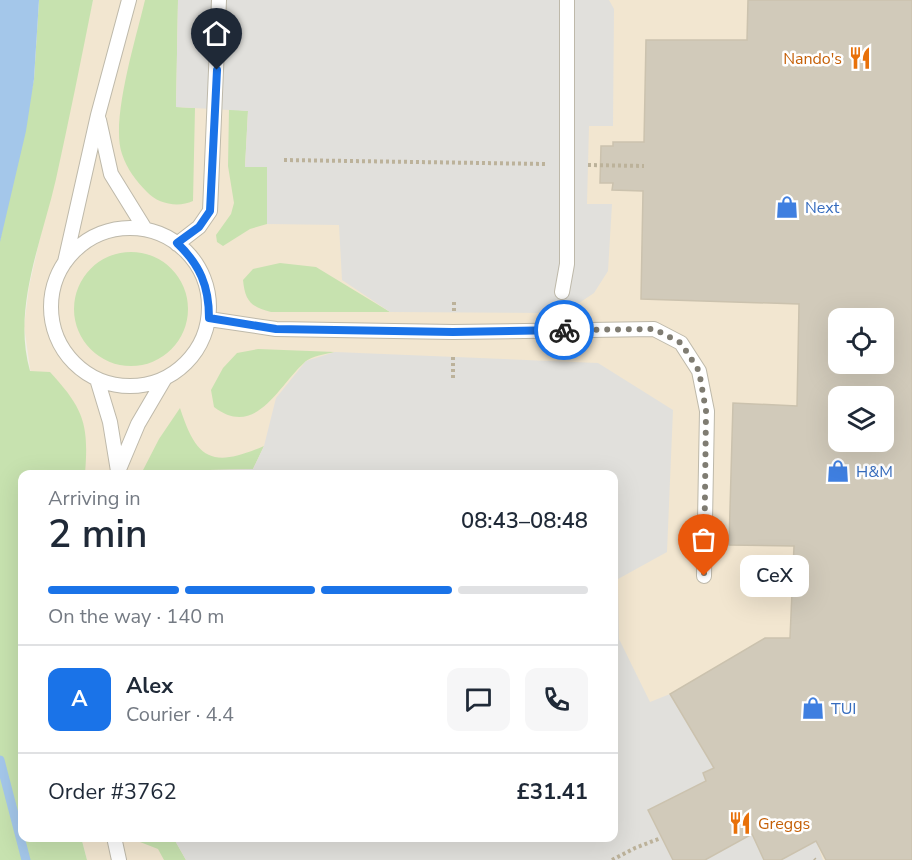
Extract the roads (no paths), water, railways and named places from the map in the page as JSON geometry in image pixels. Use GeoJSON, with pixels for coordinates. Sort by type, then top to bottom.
{"type":"FeatureCollection","features":[{"type":"Feature","properties":{"kind":"lane"},"geometry":{"type":"LineString","coordinates":[[64,264],[80,247],[99,235],[122,229],[145,229],[177,243],[193,258],[203,277],[209,297],[209,318],[203,339],[194,354],[182,367],[165,378],[146,385],[125,386],[97,379],[75,363],[59,342],[52,315],[54,289],[64,264],[98,115],[129,0]]}},
{"type":"Feature","properties":{"kind":"lane"},"geometry":{"type":"LineString","coordinates":[[177,243],[199,227],[210,211],[219,0]]}},
{"type":"Feature","properties":{"kind":"lane"},"geometry":{"type":"LineString","coordinates":[[562,292],[567,264],[567,0]]}},
{"type":"Feature","properties":{"kind":"lane"},"geometry":{"type":"LineString","coordinates":[[98,115],[111,174],[145,229]]}},
{"type":"Feature","properties":{"kind":"lane"},"geometry":{"type":"LineString","coordinates":[[209,318],[276,329],[453,332],[654,329],[681,343],[699,371],[706,411],[704,576]]}},
{"type":"Feature","properties":{"kind":"lane"},"geometry":{"type":"LineString","coordinates":[[119,470],[138,424],[165,378]]}},
{"type":"Feature","properties":{"kind":"lane"},"geometry":{"type":"LineString","coordinates":[[97,379],[110,422],[118,470]]}},
{"type":"Feature","properties":{"kind":"lane"},"geometry":{"type":"LineString","coordinates":[[115,842],[119,860]]}},
{"type":"Feature","properties":{"kind":"water"},"geometry":{"type":"Polygon","coordinates":[[[0,0],[39,0],[34,79],[26,131],[0,242],[0,0]]]}},
{"type":"Feature","properties":{"kind":"waterway"},"geometry":{"type":"LineString","coordinates":[[0,760],[18,829]]}},
{"type":"Feature","properties":{"kind":"waterway"},"geometry":{"type":"LineString","coordinates":[[21,842],[26,860]]}},
{"type":"Feature","properties":{"kind":"place","name":"Nando's"},"geometry":{"type":"Point","coordinates":[860,58]}},
{"type":"Feature","properties":{"kind":"place","name":"Next"},"geometry":{"type":"Point","coordinates":[787,207]}},
{"type":"Feature","properties":{"kind":"place","name":"H&M"},"geometry":{"type":"Point","coordinates":[838,471]}},
{"type":"Feature","properties":{"kind":"place","name":"CeX"},"geometry":{"type":"Point","coordinates":[704,576]}},
{"type":"Feature","properties":{"kind":"place","name":"TUI"},"geometry":{"type":"Point","coordinates":[813,708]}},
{"type":"Feature","properties":{"kind":"place","name":"Greggs"},"geometry":{"type":"Point","coordinates":[740,823]}}]}
